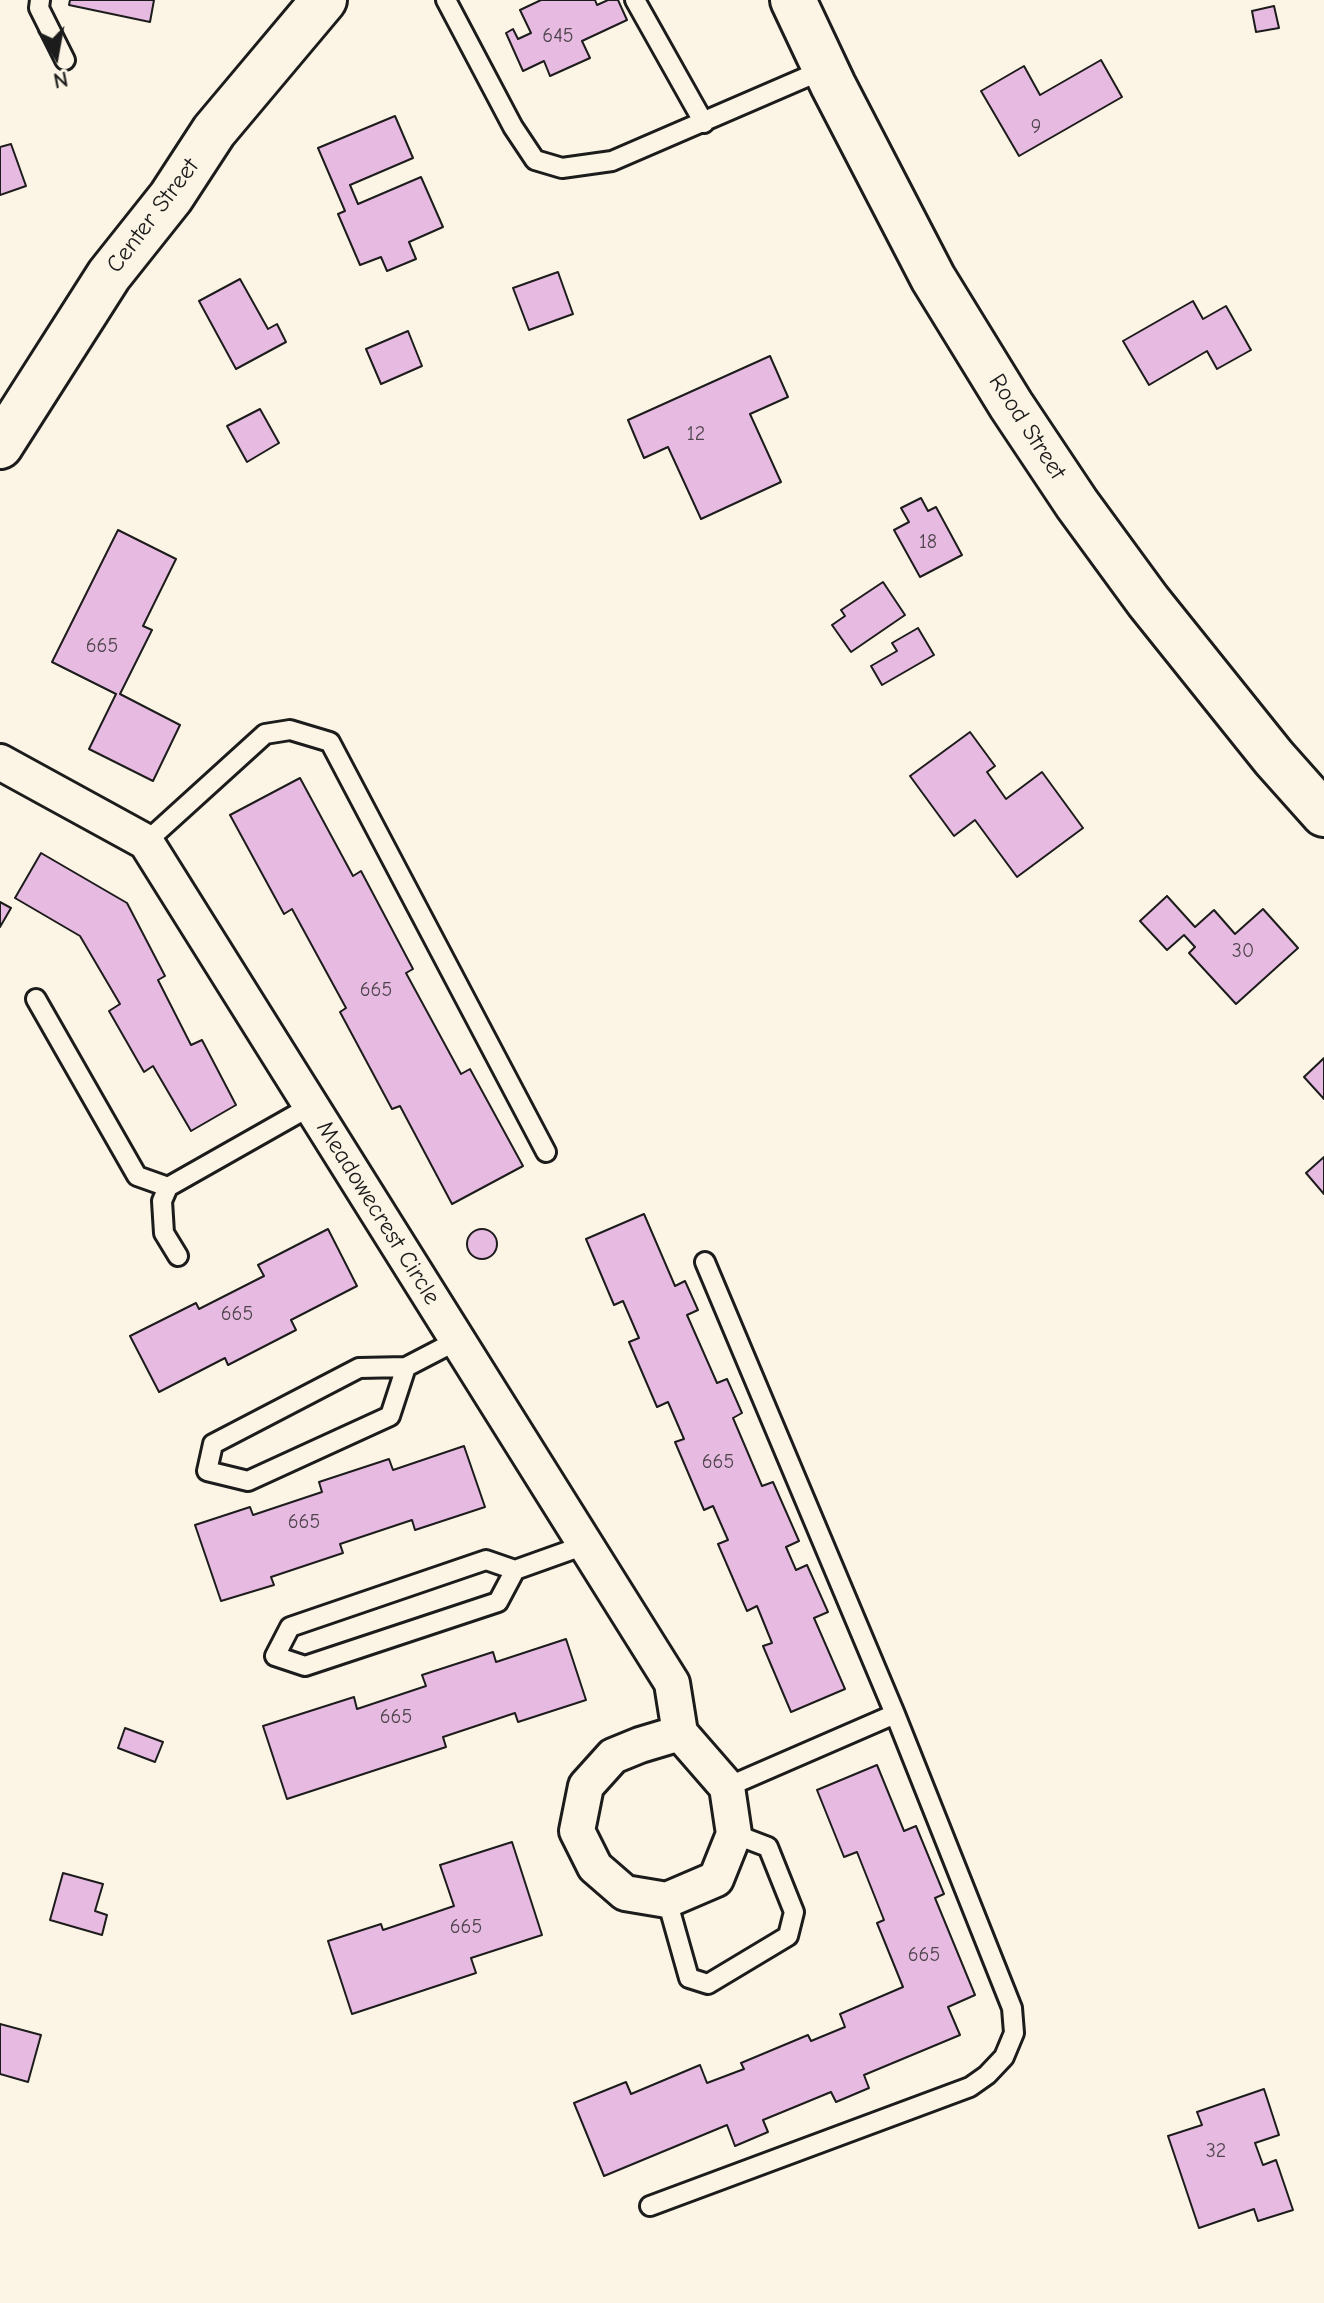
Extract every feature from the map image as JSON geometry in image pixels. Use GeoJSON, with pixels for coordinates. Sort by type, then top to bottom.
{"type":"FeatureCollection","features":[{"type":"Feature","properties":{"kind":"main road","name":"Center Street"},"geometry":{"type":"LineString","coordinates":[[0,446],[109,275],[171,197],[214,131],[324,0]]}},
{"type":"Feature","properties":{"kind":"main road","name":"Rood Street"},"geometry":{"type":"LineString","coordinates":[[793,0],[825,69],[933,278],[1048,460],[1148,601],[1274,758],[1324,814]]}},
{"type":"Feature","properties":{"kind":"street","name":"Meadowecrest Circle"},"geometry":{"type":"LineString","coordinates":[[0,762],[146,842],[672,1683],[680,1733]]}},
{"type":"Feature","properties":{"kind":"street"},"geometry":{"type":"LineString","coordinates":[[680,1733],[727,1787],[734,1834],[716,1879],[667,1900],[625,1893],[595,1867],[577,1831],[586,1786],[613,1756],[680,1733]]}},
{"type":"Feature","properties":{"kind":"lane"},"geometry":{"type":"LineString","coordinates":[[40,0],[39,8],[65,60]]}},
{"type":"Feature","properties":{"kind":"lane"},"geometry":{"type":"LineString","coordinates":[[446,0],[513,127],[535,160],[562,168],[612,161],[825,69]]}},
{"type":"Feature","properties":{"kind":"lane"},"geometry":{"type":"LineString","coordinates":[[635,0],[704,123]]}},
{"type":"Feature","properties":{"kind":"lane"},"geometry":{"type":"LineString","coordinates":[[146,842],[265,734],[290,730],[330,742],[546,1152]]}},
{"type":"Feature","properties":{"kind":"lane"},"geometry":{"type":"LineString","coordinates":[[36,999],[137,1176],[168,1187]]}},
{"type":"Feature","properties":{"kind":"lane"},"geometry":{"type":"LineString","coordinates":[[178,1256],[164,1233],[162,1201],[168,1187],[311,1106]]}},
{"type":"Feature","properties":{"kind":"lane"},"geometry":{"type":"LineString","coordinates":[[650,2206],[970,2087],[1004,2057],[1014,2033],[1012,2008],[895,1714],[705,1262]]}},
{"type":"Feature","properties":{"kind":"lane"},"geometry":{"type":"LineString","coordinates":[[406,1367],[390,1416],[248,1481],[207,1471],[213,1444],[345,1374],[359,1368],[406,1367],[458,1340]]}},
{"type":"Feature","properties":{"kind":"lane"},"geometry":{"type":"LineString","coordinates":[[515,1570],[498,1602],[305,1666],[275,1656],[290,1627],[486,1560],[515,1570],[585,1545]]}},
{"type":"Feature","properties":{"kind":"lane"},"geometry":{"type":"LineString","coordinates":[[727,1787],[895,1714]]}},
{"type":"Feature","properties":{"kind":"lane"},"geometry":{"type":"LineString","coordinates":[[667,1900],[689,1978],[708,1984],[788,1936],[794,1912],[768,1847],[734,1834]]}},
{"type":"Feature","properties":{"kind":"building"},"geometry":{"type":"Polygon","coordinates":[[[70,0],[154,0],[150,22],[69,5],[70,0]]]}},
{"type":"Feature","properties":{"kind":"building"},"geometry":{"type":"Polygon","coordinates":[[[541,0],[595,0],[597,5],[618,0],[627,20],[582,41],[590,58],[550,76],[544,61],[523,71],[506,33],[513,29],[518,39],[531,33],[520,10],[541,0]]]}},
{"type":"Feature","properties":{"kind":"building"},"geometry":{"type":"Polygon","coordinates":[[[1274,6],[1279,28],[1256,32],[1252,11],[1274,6]]]}},
{"type":"Feature","properties":{"kind":"building"},"geometry":{"type":"Polygon","coordinates":[[[1101,60],[1122,97],[1019,156],[981,91],[1024,66],[1040,95],[1101,60]]]}},
{"type":"Feature","properties":{"kind":"building"},"geometry":{"type":"Polygon","coordinates":[[[395,116],[413,158],[350,185],[358,204],[421,177],[443,227],[409,242],[416,259],[387,271],[381,257],[360,265],[338,214],[345,211],[318,148],[395,116]]]}},
{"type":"Feature","properties":{"kind":"building"},"geometry":{"type":"Polygon","coordinates":[[[11,144],[26,186],[0,195],[0,147],[11,144]]]}},
{"type":"Feature","properties":{"kind":"building"},"geometry":{"type":"Polygon","coordinates":[[[558,272],[573,314],[529,330],[513,288],[558,272]]]}},
{"type":"Feature","properties":{"kind":"building"},"geometry":{"type":"Polygon","coordinates":[[[240,279],[268,329],[277,324],[286,342],[236,369],[199,301],[240,279]]]}},
{"type":"Feature","properties":{"kind":"building"},"geometry":{"type":"Polygon","coordinates":[[[1193,301],[1203,319],[1226,306],[1251,350],[1217,369],[1207,351],[1149,385],[1123,341],[1193,301]]]}},
{"type":"Feature","properties":{"kind":"building"},"geometry":{"type":"Polygon","coordinates":[[[408,331],[422,366],[381,384],[366,349],[408,331]]]}},
{"type":"Feature","properties":{"kind":"building"},"geometry":{"type":"Polygon","coordinates":[[[770,356],[788,397],[750,414],[781,482],[701,519],[668,447],[644,458],[628,420],[770,356]]]}},
{"type":"Feature","properties":{"kind":"building"},"geometry":{"type":"Polygon","coordinates":[[[260,409],[279,443],[247,462],[227,426],[260,409]]]}},
{"type":"Feature","properties":{"kind":"building"},"geometry":{"type":"Polygon","coordinates":[[[921,498],[928,511],[936,507],[962,555],[920,577],[894,530],[909,522],[901,508],[921,498]]]}},
{"type":"Feature","properties":{"kind":"building"},"geometry":{"type":"Polygon","coordinates":[[[118,530],[176,559],[143,626],[152,630],[120,694],[180,725],[153,781],[89,749],[116,694],[52,662],[118,530]]]}},
{"type":"Feature","properties":{"kind":"building"},"geometry":{"type":"Polygon","coordinates":[[[883,582],[905,615],[851,652],[832,625],[845,616],[841,610],[883,582]]]}},
{"type":"Feature","properties":{"kind":"building"},"geometry":{"type":"Polygon","coordinates":[[[918,628],[934,655],[882,685],[871,666],[897,651],[892,643],[918,628]]]}},
{"type":"Feature","properties":{"kind":"building"},"geometry":{"type":"Polygon","coordinates":[[[970,732],[995,766],[987,772],[1006,799],[1042,772],[1083,828],[1017,877],[975,820],[954,836],[910,776],[970,732]]]}},
{"type":"Feature","properties":{"kind":"building"},"geometry":{"type":"Polygon","coordinates":[[[300,778],[353,876],[361,871],[413,969],[406,973],[461,1074],[470,1069],[523,1166],[452,1204],[400,1106],[392,1109],[340,1012],[346,1008],[292,909],[284,914],[230,815],[300,778]]]}},
{"type":"Feature","properties":{"kind":"building"},"geometry":{"type":"Polygon","coordinates":[[[41,853],[127,903],[165,976],[158,980],[191,1045],[202,1040],[236,1105],[191,1131],[153,1066],[144,1072],[109,1011],[120,1004],[80,936],[15,898],[41,853]]]}},
{"type":"Feature","properties":{"kind":"building"},"geometry":{"type":"Polygon","coordinates":[[[1167,896],[1195,927],[1214,910],[1235,934],[1263,909],[1298,948],[1236,1004],[1189,953],[1195,947],[1184,935],[1167,950],[1140,921],[1167,896]]]}},
{"type":"Feature","properties":{"kind":"building"},"geometry":{"type":"Polygon","coordinates":[[[0,902],[11,908],[0,927],[0,902]]]}},
{"type":"Feature","properties":{"kind":"building"},"geometry":{"type":"Polygon","coordinates":[[[1324,1058],[1324,1099],[1304,1077],[1324,1058]]]}},
{"type":"Feature","properties":{"kind":"building"},"geometry":{"type":"Polygon","coordinates":[[[1324,1157],[1324,1194],[1306,1173],[1324,1157]]]}},
{"type":"Feature","properties":{"kind":"building"},"geometry":{"type":"Polygon","coordinates":[[[644,1214],[675,1286],[685,1281],[698,1310],[687,1315],[717,1383],[727,1379],[742,1413],[733,1418],[762,1486],[773,1482],[799,1541],[786,1547],[796,1570],[807,1565],[828,1612],[814,1618],[845,1689],[791,1712],[763,1646],[772,1643],[757,1606],[747,1611],[718,1544],[728,1540],[713,1506],[704,1510],[675,1442],[684,1439],[668,1402],[657,1407],[629,1342],[639,1338],[623,1301],[614,1305],[586,1239],[644,1214]]]}},
{"type":"Feature","properties":{"kind":"building"},"geometry":{"type":"Polygon","coordinates":[[[328,1229],[357,1286],[291,1320],[296,1330],[228,1365],[225,1358],[159,1392],[130,1336],[196,1303],[199,1309],[264,1276],[258,1265],[328,1229]]]}},
{"type":"Feature","properties":{"kind":"building"},"geometry":{"type":"Polygon","coordinates":[[[482,1229],[493,1233],[497,1244],[493,1255],[482,1259],[471,1255],[467,1244],[471,1233],[482,1229]]]}},
{"type":"Feature","properties":{"kind":"building"},"geometry":{"type":"Polygon","coordinates":[[[464,1446],[485,1507],[415,1530],[412,1520],[340,1544],[343,1553],[271,1577],[274,1585],[221,1601],[195,1525],[250,1507],[253,1515],[322,1492],[319,1482],[389,1459],[393,1470],[464,1446]]]}},
{"type":"Feature","properties":{"kind":"building"},"geometry":{"type":"Polygon","coordinates":[[[566,1639],[586,1700],[518,1722],[515,1713],[443,1737],[446,1747],[287,1799],[263,1726],[354,1697],[357,1709],[426,1686],[422,1675],[493,1652],[496,1662],[566,1639]]]}},
{"type":"Feature","properties":{"kind":"building"},"geometry":{"type":"Polygon","coordinates":[[[125,1728],[163,1742],[155,1762],[118,1748],[125,1728]]]}},
{"type":"Feature","properties":{"kind":"building"},"geometry":{"type":"Polygon","coordinates":[[[877,1765],[904,1831],[916,1826],[944,1894],[935,1898],[975,1995],[948,2007],[960,2035],[864,2075],[869,2088],[836,2102],[831,2092],[763,2120],[768,2132],[735,2146],[727,2125],[604,2176],[574,2103],[626,2082],[631,2094],[700,2065],[707,2083],[744,2069],[741,2063],[808,2035],[811,2041],[845,2027],[840,2014],[903,1987],[877,1923],[884,1920],[857,1852],[844,1857],[817,1790],[877,1765]]]}},
{"type":"Feature","properties":{"kind":"building"},"geometry":{"type":"Polygon","coordinates":[[[512,1842],[542,1935],[471,1958],[476,1973],[352,2014],[328,1941],[381,1924],[383,1930],[454,1906],[440,1865],[512,1842]]]}},
{"type":"Feature","properties":{"kind":"building"},"geometry":{"type":"Polygon","coordinates":[[[63,1873],[103,1884],[95,1911],[107,1915],[102,1935],[50,1920],[63,1873]]]}},
{"type":"Feature","properties":{"kind":"building"},"geometry":{"type":"Polygon","coordinates":[[[0,2024],[41,2035],[28,2082],[0,2074],[0,2024]]]}},
{"type":"Feature","properties":{"kind":"building"},"geometry":{"type":"Polygon","coordinates":[[[1264,2089],[1279,2135],[1255,2143],[1263,2165],[1276,2160],[1293,2210],[1258,2221],[1254,2209],[1199,2228],[1168,2136],[1202,2125],[1197,2112],[1264,2089]]]}}]}
